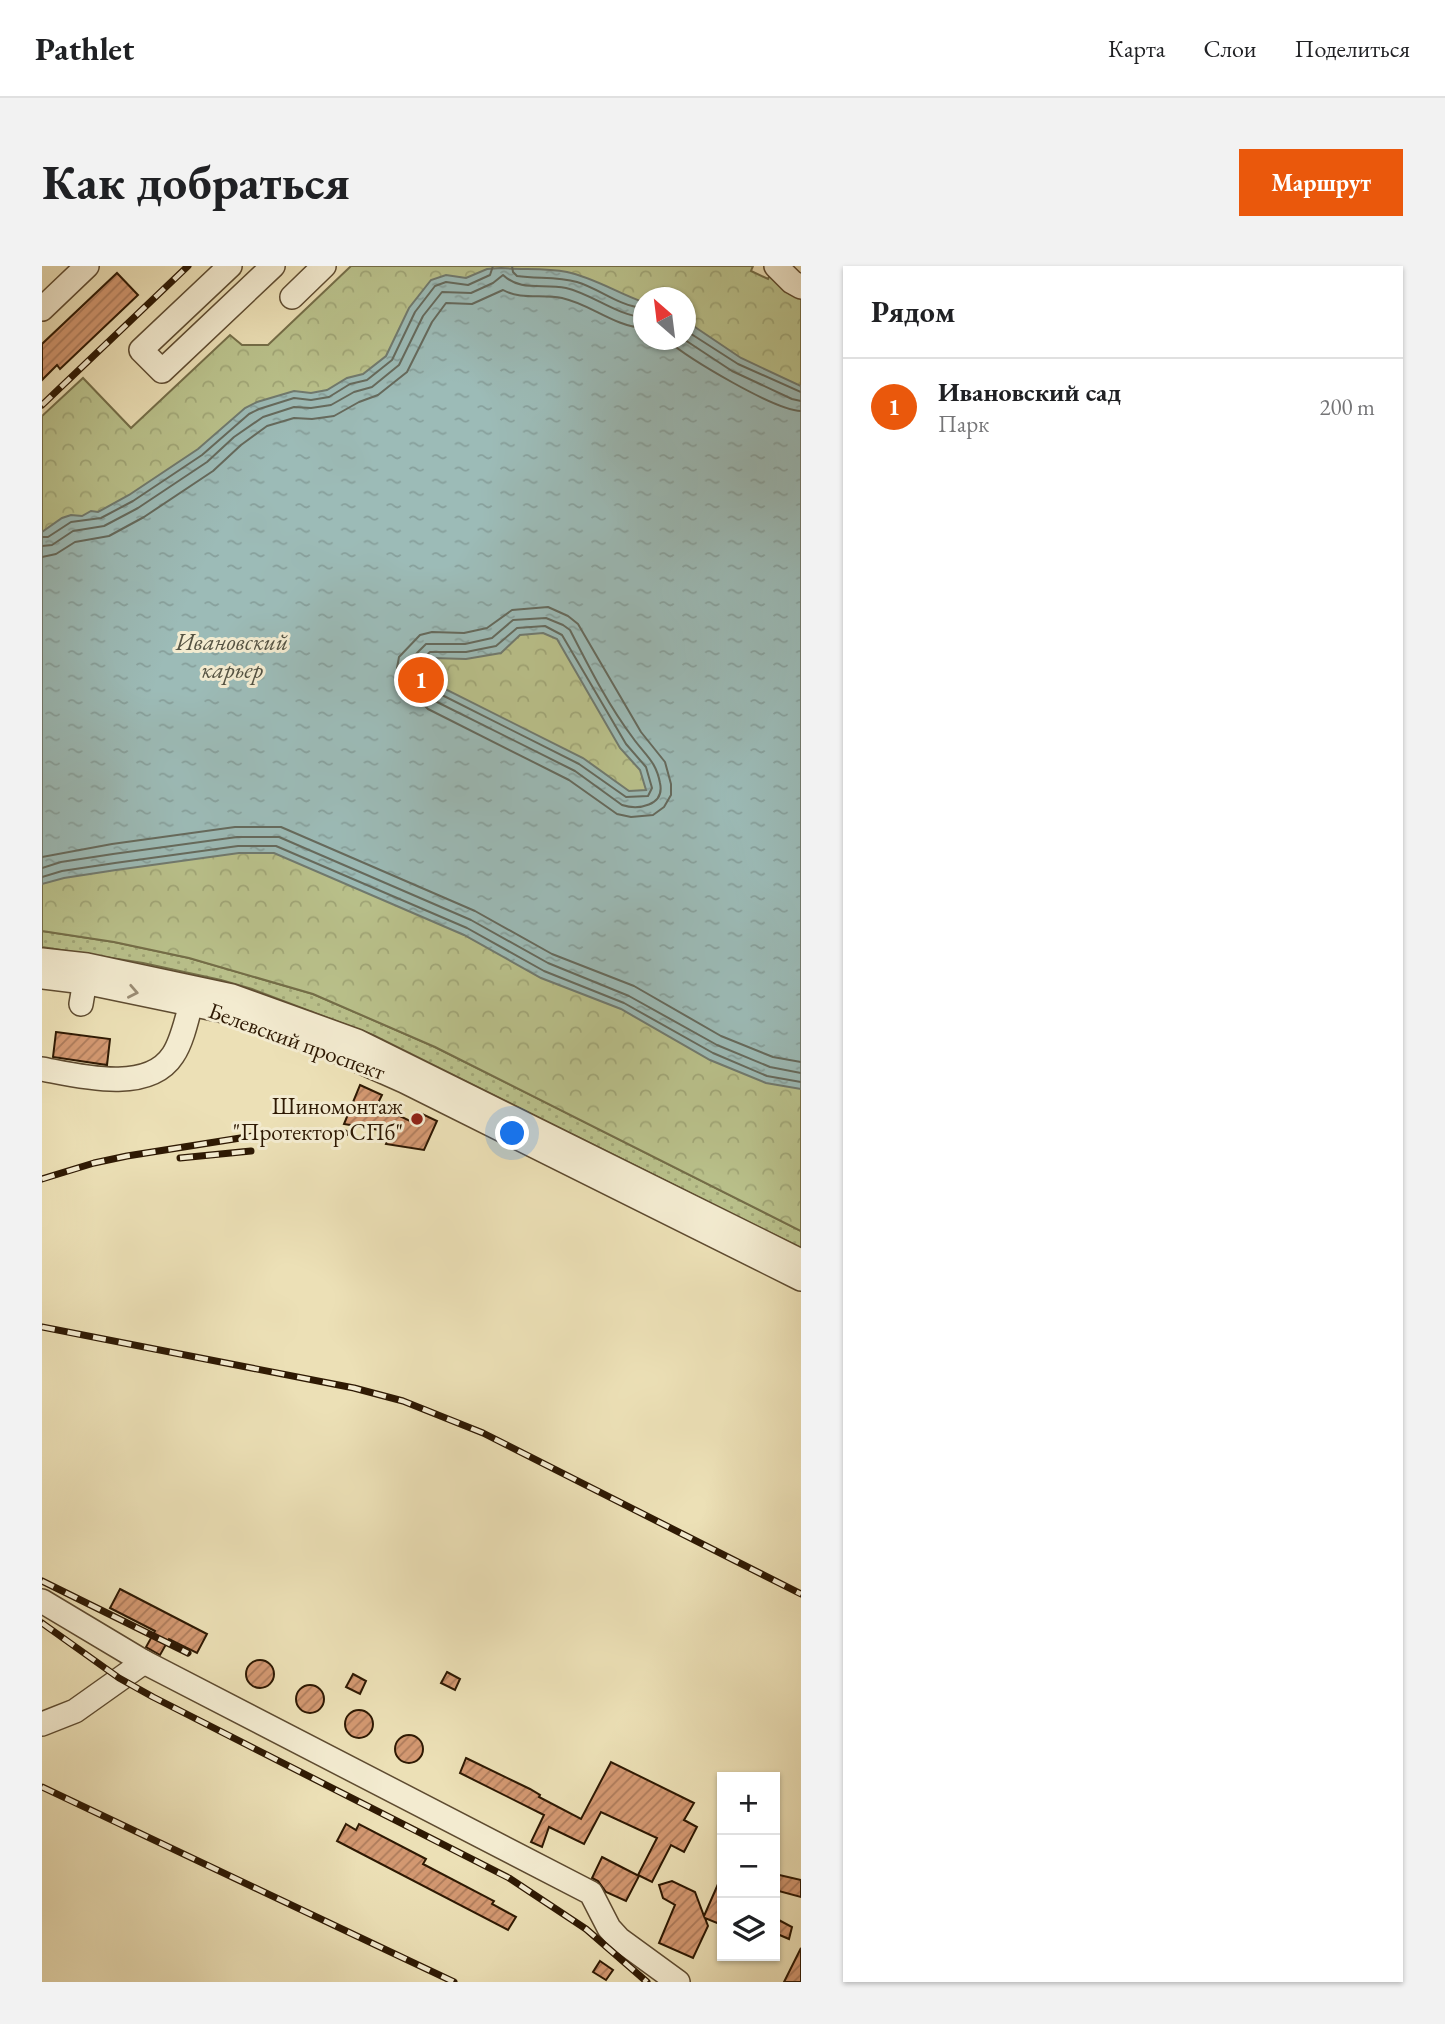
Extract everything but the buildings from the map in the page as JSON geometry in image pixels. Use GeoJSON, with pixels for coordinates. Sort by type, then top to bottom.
{"type":"FeatureCollection","features":[{"type":"Feature","properties":{"kind":"street"},"geometry":{"type":"LineString","coordinates":[[42,309],[87,266]]}},
{"type":"Feature","properties":{"kind":"street"},"geometry":{"type":"LineString","coordinates":[[230,266],[141,349],[162,371],[273,266]]}},
{"type":"Feature","properties":{"kind":"street"},"geometry":{"type":"LineString","coordinates":[[292,297],[324,266]]}},
{"type":"Feature","properties":{"kind":"street"},"geometry":{"type":"LineString","coordinates":[[781,268],[801,287]]}},
{"type":"Feature","properties":{"kind":"street","name":"Белевский проспект"},"geometry":{"type":"LineString","coordinates":[[42,960],[84,984]]}},
{"type":"Feature","properties":{"kind":"street","name":"Белевский проспект"},"geometry":{"type":"LineString","coordinates":[[42,977],[193,995],[232,996],[357,1041],[403,1083],[801,1279]]}},
{"type":"Feature","properties":{"kind":"street"},"geometry":{"type":"LineString","coordinates":[[42,1069],[117,1080],[150,1074],[164,1067],[175,1053],[193,995]]}},
{"type":"Feature","properties":{"kind":"street","name":"Белевский проспект"},"geometry":{"type":"LineString","coordinates":[[403,1083],[801,1261]]}},
{"type":"Feature","properties":{"kind":"street"},"geometry":{"type":"LineString","coordinates":[[42,1601],[144,1662],[591,1893],[619,1939],[678,1982]]}},
{"type":"Feature","properties":{"kind":"street"},"geometry":{"type":"LineString","coordinates":[[42,1724],[75,1711],[144,1662]]}},
{"type":"Feature","properties":{"kind":"green space","name":"Ивановский карьер"},"geometry":{"type":"Polygon","coordinates":[[[351,266],[753,266],[751,271],[768,279],[771,272],[801,293],[801,1231],[435,1047],[313,994],[189,958],[114,942],[42,931],[42,416],[83,378],[131,428],[230,335],[242,345],[268,345],[351,266]]]}},
{"type":"Feature","properties":{"kind":"green space"},"geometry":{"type":"Polygon","coordinates":[[[42,931],[114,942],[189,958],[313,994],[435,1047],[801,1231],[801,1248],[373,1035],[221,980],[143,963],[42,947],[42,931]]]}},
{"type":"Feature","properties":{"kind":"water","name":"Ивановский карьер"},"geometry":{"type":"Polygon","coordinates":[[[501,268],[567,272],[586,278],[633,298],[633,350],[696,350],[696,328],[741,358],[801,386],[801,1089],[766,1083],[710,1060],[621,1009],[541,978],[464,935],[274,853],[239,853],[64,878],[42,884],[42,532],[62,518],[82,516],[91,511],[98,512],[129,495],[198,449],[245,408],[257,402],[294,391],[311,393],[327,390],[347,378],[363,374],[386,356],[409,308],[431,280],[446,275],[466,278],[487,269],[501,268]],[[543,633],[520,635],[501,653],[466,659],[432,658],[423,669],[441,687],[583,758],[629,791],[646,790],[640,770],[620,748],[557,639],[543,633]]]}},
{"type":"Feature","properties":{"kind":"railway"},"geometry":{"type":"LineString","coordinates":[[42,405],[188,266]]}},
{"type":"Feature","properties":{"kind":"railway"},"geometry":{"type":"LineString","coordinates":[[42,1179],[127,1156],[253,1136],[345,1133]]}},
{"type":"Feature","properties":{"kind":"railway"},"geometry":{"type":"LineString","coordinates":[[180,1158],[251,1151]]}},
{"type":"Feature","properties":{"kind":"railway"},"geometry":{"type":"LineString","coordinates":[[42,1327],[354,1388],[403,1401],[483,1433],[801,1594]]}},
{"type":"Feature","properties":{"kind":"railway"},"geometry":{"type":"LineString","coordinates":[[42,1581],[188,1653]]}},
{"type":"Feature","properties":{"kind":"railway"},"geometry":{"type":"LineString","coordinates":[[42,1623],[119,1678],[153,1697],[509,1878],[586,1929],[647,1982]]}},
{"type":"Feature","properties":{"kind":"railway"},"geometry":{"type":"LineString","coordinates":[[42,1787],[454,1982]]}},
{"type":"Feature","properties":{"kind":"place","name":"Ивановский сад"},"geometry":{"type":"Point","coordinates":[421,680]}},
{"type":"Feature","properties":{"kind":"place","name":"Шиномонтаж \"Протектор СПб\""},"geometry":{"type":"Point","coordinates":[417,1119]}}]}
